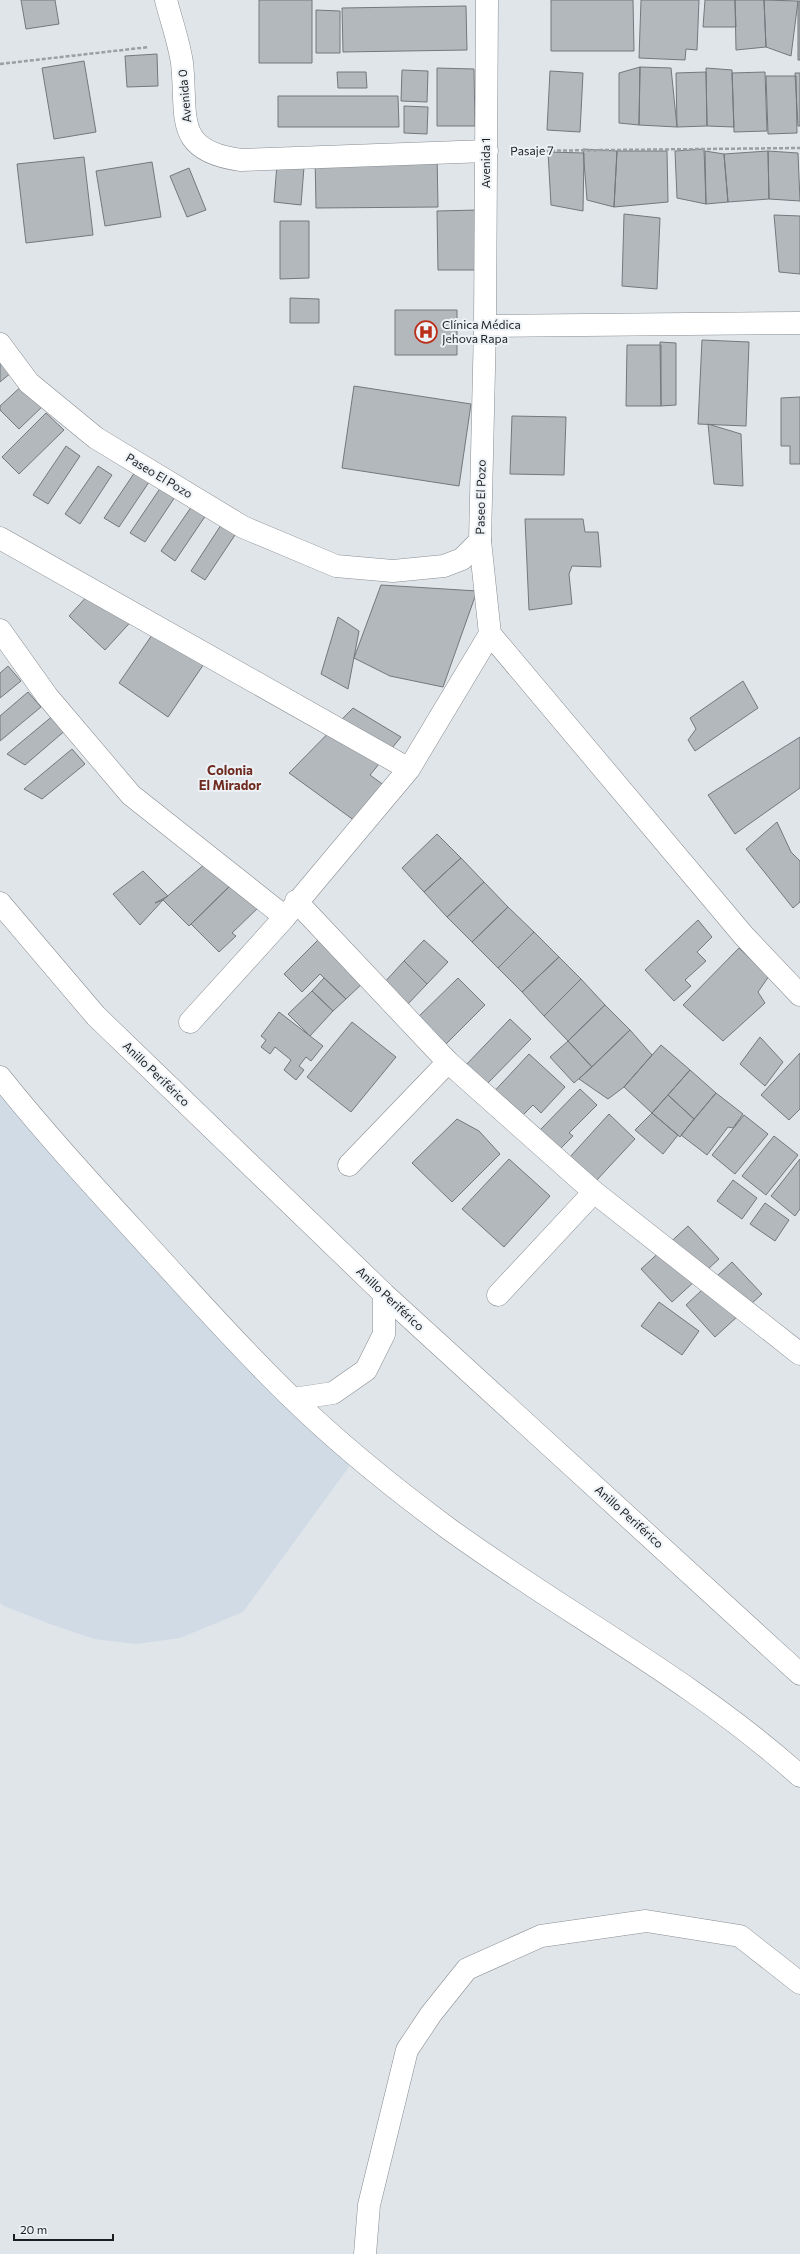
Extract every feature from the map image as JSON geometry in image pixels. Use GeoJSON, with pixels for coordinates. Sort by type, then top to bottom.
{"type":"FeatureCollection","features":[{"type":"Feature","properties":{"kind":"main road","name":"Avenida 0"},"geometry":{"type":"LineString","coordinates":[[166,0],[182,62],[183,108],[188,132],[200,147],[220,157],[241,160],[486,151]]}},
{"type":"Feature","properties":{"kind":"main road","name":"Avenida 1"},"geometry":{"type":"LineString","coordinates":[[485,326],[487,0]]}},
{"type":"Feature","properties":{"kind":"main road"},"geometry":{"type":"LineString","coordinates":[[485,326],[800,323]]}},
{"type":"Feature","properties":{"kind":"main road","name":"Paseo El Pozo"},"geometry":{"type":"LineString","coordinates":[[0,344],[29,383],[96,438],[243,527],[336,566],[393,571],[444,566],[462,559],[480,541],[485,326]]}},
{"type":"Feature","properties":{"kind":"main road"},"geometry":{"type":"LineString","coordinates":[[0,538],[409,769]]}},
{"type":"Feature","properties":{"kind":"main road"},"geometry":{"type":"LineString","coordinates":[[480,541],[490,634],[744,936],[800,995]]}},
{"type":"Feature","properties":{"kind":"main road"},"geometry":{"type":"LineString","coordinates":[[0,630],[47,696],[131,795],[291,909],[448,1062],[594,1192],[800,1354]]}},
{"type":"Feature","properties":{"kind":"main road"},"geometry":{"type":"LineString","coordinates":[[190,1022],[291,909],[409,769],[490,634]]}},
{"type":"Feature","properties":{"kind":"main road","name":"Anillo Periférico"},"geometry":{"type":"LineString","coordinates":[[0,903],[96,1016],[384,1294],[800,1674]]}},
{"type":"Feature","properties":{"kind":"main road"},"geometry":{"type":"LineString","coordinates":[[348,1166],[448,1062]]}},
{"type":"Feature","properties":{"kind":"main road"},"geometry":{"type":"LineString","coordinates":[[0,1077],[38,1124],[222,1327],[293,1399],[357,1456],[449,1528],[684,1686],[781,1759],[800,1776]]}},
{"type":"Feature","properties":{"kind":"main road"},"geometry":{"type":"LineString","coordinates":[[498,1296],[594,1192]]}},
{"type":"Feature","properties":{"kind":"main road"},"geometry":{"type":"LineString","coordinates":[[293,1399],[333,1393],[366,1370],[384,1334],[384,1294]]}},
{"type":"Feature","properties":{"kind":"main road"},"geometry":{"type":"LineString","coordinates":[[366,2254],[369,2205],[407,2050],[431,2014],[467,1969],[540,1936],[646,1921],[740,1936],[800,1983]]}},
{"type":"Feature","properties":{"kind":"path"},"geometry":{"type":"LineString","coordinates":[[0,64],[177,43]]}},
{"type":"Feature","properties":{"kind":"path","name":"Pasaje 7"},"geometry":{"type":"LineString","coordinates":[[486,151],[800,148]]}},
{"type":"Feature","properties":{"kind":"shaded area"},"geometry":{"type":"Polygon","coordinates":[[[0,1077],[357,1456],[243,1612],[180,1638],[136,1644],[94,1639],[50,1624],[4,1606],[0,1603],[0,1077]]]}},
{"type":"Feature","properties":{"kind":"building"},"geometry":{"type":"Polygon","coordinates":[[[21,0],[55,0],[59,24],[26,29],[21,0]]]}},
{"type":"Feature","properties":{"kind":"building"},"geometry":{"type":"Polygon","coordinates":[[[259,0],[312,0],[312,63],[259,63],[259,0]]]}},
{"type":"Feature","properties":{"kind":"building"},"geometry":{"type":"Polygon","coordinates":[[[551,0],[633,0],[634,51],[551,51],[551,0]]]}},
{"type":"Feature","properties":{"kind":"building"},"geometry":{"type":"Polygon","coordinates":[[[641,0],[699,0],[697,50],[686,49],[685,60],[639,58],[641,0]]]}},
{"type":"Feature","properties":{"kind":"building"},"geometry":{"type":"Polygon","coordinates":[[[705,0],[735,0],[736,27],[703,27],[705,0]]]}},
{"type":"Feature","properties":{"kind":"building"},"geometry":{"type":"Polygon","coordinates":[[[735,0],[764,0],[766,47],[736,50],[735,0]]]}},
{"type":"Feature","properties":{"kind":"building"},"geometry":{"type":"Polygon","coordinates":[[[764,0],[798,1],[791,56],[766,47],[764,0]]]}},
{"type":"Feature","properties":{"kind":"building"},"geometry":{"type":"Polygon","coordinates":[[[798,1],[800,1],[800,60],[798,60],[798,1]]]}},
{"type":"Feature","properties":{"kind":"building"},"geometry":{"type":"Polygon","coordinates":[[[466,6],[467,50],[343,52],[342,8],[466,6]]]}},
{"type":"Feature","properties":{"kind":"building"},"geometry":{"type":"Polygon","coordinates":[[[316,10],[340,11],[340,53],[316,53],[316,10]]]}},
{"type":"Feature","properties":{"kind":"building"},"geometry":{"type":"Polygon","coordinates":[[[157,54],[158,86],[127,87],[125,56],[157,54]]]}},
{"type":"Feature","properties":{"kind":"building"},"geometry":{"type":"Polygon","coordinates":[[[84,61],[96,132],[54,139],[42,68],[84,61]]]}},
{"type":"Feature","properties":{"kind":"building"},"geometry":{"type":"Polygon","coordinates":[[[640,67],[671,68],[677,127],[639,125],[640,67]]]}},
{"type":"Feature","properties":{"kind":"building"},"geometry":{"type":"Polygon","coordinates":[[[640,67],[639,125],[619,123],[619,73],[640,67]]]}},
{"type":"Feature","properties":{"kind":"building"},"geometry":{"type":"Polygon","coordinates":[[[437,68],[474,69],[475,126],[437,126],[437,68]]]}},
{"type":"Feature","properties":{"kind":"building"},"geometry":{"type":"Polygon","coordinates":[[[706,68],[732,70],[734,127],[707,126],[706,68]]]}},
{"type":"Feature","properties":{"kind":"building"},"geometry":{"type":"Polygon","coordinates":[[[402,70],[428,71],[427,102],[401,101],[402,70]]]}},
{"type":"Feature","properties":{"kind":"building"},"geometry":{"type":"Polygon","coordinates":[[[550,71],[583,73],[580,132],[547,130],[550,71]]]}},
{"type":"Feature","properties":{"kind":"building"},"geometry":{"type":"Polygon","coordinates":[[[337,72],[366,72],[367,88],[338,88],[337,72]]]}},
{"type":"Feature","properties":{"kind":"building"},"geometry":{"type":"Polygon","coordinates":[[[706,72],[707,126],[677,127],[676,73],[706,72]]]}},
{"type":"Feature","properties":{"kind":"building"},"geometry":{"type":"Polygon","coordinates":[[[765,72],[767,131],[734,132],[732,73],[765,72]]]}},
{"type":"Feature","properties":{"kind":"building"},"geometry":{"type":"Polygon","coordinates":[[[795,73],[800,73],[800,126],[798,126],[795,73]]]}},
{"type":"Feature","properties":{"kind":"building"},"geometry":{"type":"Polygon","coordinates":[[[766,76],[796,76],[797,133],[768,134],[766,76]]]}},
{"type":"Feature","properties":{"kind":"building"},"geometry":{"type":"Polygon","coordinates":[[[278,96],[398,96],[399,127],[278,127],[278,96]]]}},
{"type":"Feature","properties":{"kind":"building"},"geometry":{"type":"Polygon","coordinates":[[[404,106],[428,107],[427,134],[404,133],[404,106]]]}},
{"type":"Feature","properties":{"kind":"building"},"geometry":{"type":"Polygon","coordinates":[[[583,149],[617,151],[614,207],[587,200],[583,149]]]}},
{"type":"Feature","properties":{"kind":"building"},"geometry":{"type":"Polygon","coordinates":[[[704,149],[706,204],[677,198],[675,151],[704,149]]]}},
{"type":"Feature","properties":{"kind":"building"},"geometry":{"type":"Polygon","coordinates":[[[617,151],[667,151],[668,202],[614,207],[617,151]]]}},
{"type":"Feature","properties":{"kind":"building"},"geometry":{"type":"Polygon","coordinates":[[[705,151],[724,154],[728,202],[706,204],[705,151]]]}},
{"type":"Feature","properties":{"kind":"building"},"geometry":{"type":"Polygon","coordinates":[[[768,151],[798,153],[800,201],[769,199],[768,151]]]}},
{"type":"Feature","properties":{"kind":"building"},"geometry":{"type":"Polygon","coordinates":[[[768,151],[769,199],[728,202],[724,154],[768,151]]]}},
{"type":"Feature","properties":{"kind":"building"},"geometry":{"type":"Polygon","coordinates":[[[548,152],[584,153],[583,211],[551,205],[548,152]]]}},
{"type":"Feature","properties":{"kind":"building"},"geometry":{"type":"Polygon","coordinates":[[[437,153],[438,207],[316,208],[315,155],[437,153]]]}},
{"type":"Feature","properties":{"kind":"building"},"geometry":{"type":"Polygon","coordinates":[[[84,157],[93,235],[26,243],[17,164],[84,157]]]}},
{"type":"Feature","properties":{"kind":"building"},"geometry":{"type":"Polygon","coordinates":[[[152,162],[161,217],[105,226],[96,171],[152,162]]]}},
{"type":"Feature","properties":{"kind":"building"},"geometry":{"type":"Polygon","coordinates":[[[277,164],[304,167],[301,205],[274,202],[277,164]]]}},
{"type":"Feature","properties":{"kind":"building"},"geometry":{"type":"Polygon","coordinates":[[[189,168],[206,210],[187,217],[170,176],[189,168]]]}},
{"type":"Feature","properties":{"kind":"building"},"geometry":{"type":"Polygon","coordinates":[[[478,210],[479,270],[438,270],[437,211],[478,210]]]}},
{"type":"Feature","properties":{"kind":"building"},"geometry":{"type":"Polygon","coordinates":[[[624,214],[660,218],[657,289],[622,286],[624,214]]]}},
{"type":"Feature","properties":{"kind":"building"},"geometry":{"type":"Polygon","coordinates":[[[774,215],[800,216],[800,274],[779,272],[774,215]]]}},
{"type":"Feature","properties":{"kind":"building"},"geometry":{"type":"Polygon","coordinates":[[[280,221],[309,221],[309,278],[280,279],[280,221]]]}},
{"type":"Feature","properties":{"kind":"building"},"geometry":{"type":"Polygon","coordinates":[[[290,298],[319,299],[319,323],[290,323],[290,298]]]}},
{"type":"Feature","properties":{"kind":"building","name":"Clínica Médica Jehova Rapa"},"geometry":{"type":"Polygon","coordinates":[[[395,310],[457,310],[457,355],[395,355],[395,310]]]}},
{"type":"Feature","properties":{"kind":"building"},"geometry":{"type":"Polygon","coordinates":[[[702,340],[749,342],[746,426],[698,424],[702,340]]]}},
{"type":"Feature","properties":{"kind":"building"},"geometry":{"type":"Polygon","coordinates":[[[660,342],[676,343],[676,405],[661,406],[660,342]]]}},
{"type":"Feature","properties":{"kind":"building"},"geometry":{"type":"Polygon","coordinates":[[[627,345],[661,345],[661,406],[626,406],[627,345]]]}},
{"type":"Feature","properties":{"kind":"building"},"geometry":{"type":"Polygon","coordinates":[[[0,355],[12,372],[0,382],[0,355]]]}},
{"type":"Feature","properties":{"kind":"building"},"geometry":{"type":"Polygon","coordinates":[[[26,382],[46,403],[19,429],[0,410],[0,406],[26,382]]]}},
{"type":"Feature","properties":{"kind":"building"},"geometry":{"type":"Polygon","coordinates":[[[354,386],[471,404],[459,486],[342,468],[354,386]]]}},
{"type":"Feature","properties":{"kind":"building"},"geometry":{"type":"Polygon","coordinates":[[[800,397],[800,464],[790,464],[790,446],[781,446],[781,398],[800,397]]]}},
{"type":"Feature","properties":{"kind":"building"},"geometry":{"type":"Polygon","coordinates":[[[46,413],[64,430],[19,474],[2,457],[46,413]]]}},
{"type":"Feature","properties":{"kind":"building"},"geometry":{"type":"Polygon","coordinates":[[[512,416],[566,417],[564,475],[510,474],[512,416]]]}},
{"type":"Feature","properties":{"kind":"building"},"geometry":{"type":"Polygon","coordinates":[[[708,424],[741,434],[743,486],[714,484],[708,424]]]}},
{"type":"Feature","properties":{"kind":"building"},"geometry":{"type":"Polygon","coordinates":[[[66,446],[80,456],[48,504],[33,495],[66,446]]]}},
{"type":"Feature","properties":{"kind":"building"},"geometry":{"type":"Polygon","coordinates":[[[98,466],[112,475],[80,524],[65,514],[98,466]]]}},
{"type":"Feature","properties":{"kind":"building"},"geometry":{"type":"Polygon","coordinates":[[[137,469],[151,479],[119,527],[104,518],[137,469]]]}},
{"type":"Feature","properties":{"kind":"building"},"geometry":{"type":"Polygon","coordinates":[[[163,484],[177,494],[145,542],[130,533],[163,484]]]}},
{"type":"Feature","properties":{"kind":"building"},"geometry":{"type":"Polygon","coordinates":[[[194,503],[208,512],[175,561],[161,551],[194,503]]]}},
{"type":"Feature","properties":{"kind":"building"},"geometry":{"type":"Polygon","coordinates":[[[525,519],[583,519],[585,532],[598,532],[601,567],[572,566],[569,574],[572,604],[529,610],[525,519]]]}},
{"type":"Feature","properties":{"kind":"building"},"geometry":{"type":"Polygon","coordinates":[[[223,522],[237,532],[205,580],[191,571],[223,522]]]}},
{"type":"Feature","properties":{"kind":"building"},"geometry":{"type":"Polygon","coordinates":[[[100,582],[136,616],[105,650],[69,616],[100,582]]]}},
{"type":"Feature","properties":{"kind":"building"},"geometry":{"type":"Polygon","coordinates":[[[381,585],[477,591],[443,687],[390,676],[354,658],[381,585]]]}},
{"type":"Feature","properties":{"kind":"building"},"geometry":{"type":"Polygon","coordinates":[[[338,617],[359,631],[348,689],[321,674],[338,617]]]}},
{"type":"Feature","properties":{"kind":"building"},"geometry":{"type":"Polygon","coordinates":[[[161,622],[210,655],[168,717],[119,683],[161,622]]]}},
{"type":"Feature","properties":{"kind":"building"},"geometry":{"type":"Polygon","coordinates":[[[8,666],[21,681],[0,698],[0,673],[8,666]]]}},
{"type":"Feature","properties":{"kind":"building"},"geometry":{"type":"Polygon","coordinates":[[[743,681],[758,708],[695,751],[688,740],[696,729],[690,718],[743,681]]]}},
{"type":"Feature","properties":{"kind":"building"},"geometry":{"type":"Polygon","coordinates":[[[28,692],[41,707],[0,741],[0,716],[28,692]]]}},
{"type":"Feature","properties":{"kind":"building"},"geometry":{"type":"Polygon","coordinates":[[[353,708],[401,737],[370,775],[385,786],[355,821],[289,773],[353,708]]]}},
{"type":"Feature","properties":{"kind":"building"},"geometry":{"type":"Polygon","coordinates":[[[55,714],[67,729],[25,765],[7,754],[55,714]]]}},
{"type":"Feature","properties":{"kind":"building"},"geometry":{"type":"Polygon","coordinates":[[[800,737],[800,788],[735,834],[708,795],[800,737]]]}},
{"type":"Feature","properties":{"kind":"building"},"geometry":{"type":"Polygon","coordinates":[[[72,749],[85,764],[42,799],[24,789],[72,749]]]}},
{"type":"Feature","properties":{"kind":"building"},"geometry":{"type":"Polygon","coordinates":[[[777,822],[791,852],[800,861],[800,902],[793,908],[746,849],[777,822]]]}},
{"type":"Feature","properties":{"kind":"building"},"geometry":{"type":"Polygon","coordinates":[[[437,834],[461,858],[424,892],[402,868],[437,834]]]}},
{"type":"Feature","properties":{"kind":"building"},"geometry":{"type":"Polygon","coordinates":[[[213,857],[236,880],[189,926],[163,900],[213,857]]]}},
{"type":"Feature","properties":{"kind":"building"},"geometry":{"type":"Polygon","coordinates":[[[461,858],[484,882],[447,917],[424,892],[461,858]]]}},
{"type":"Feature","properties":{"kind":"building"},"geometry":{"type":"Polygon","coordinates":[[[143,871],[168,896],[155,903],[163,900],[140,925],[113,894],[143,871]]]}},
{"type":"Feature","properties":{"kind":"building"},"geometry":{"type":"Polygon","coordinates":[[[236,880],[261,905],[232,933],[236,936],[219,952],[191,924],[236,880]]]}},
{"type":"Feature","properties":{"kind":"building"},"geometry":{"type":"Polygon","coordinates":[[[484,882],[508,907],[472,942],[447,917],[484,882]]]}},
{"type":"Feature","properties":{"kind":"building"},"geometry":{"type":"Polygon","coordinates":[[[508,907],[534,932],[498,968],[472,942],[508,907]]]}},
{"type":"Feature","properties":{"kind":"building"},"geometry":{"type":"Polygon","coordinates":[[[698,920],[712,937],[697,952],[706,961],[685,980],[691,986],[674,1001],[645,970],[698,920]]]}},
{"type":"Feature","properties":{"kind":"building"},"geometry":{"type":"Polygon","coordinates":[[[534,932],[559,957],[522,992],[498,968],[534,932]]]}},
{"type":"Feature","properties":{"kind":"building"},"geometry":{"type":"Polygon","coordinates":[[[321,937],[365,981],[346,999],[320,974],[302,992],[284,974],[321,937]]]}},
{"type":"Feature","properties":{"kind":"building"},"geometry":{"type":"Polygon","coordinates":[[[424,940],[448,962],[427,984],[404,961],[424,940]]]}},
{"type":"Feature","properties":{"kind":"building"},"geometry":{"type":"Polygon","coordinates":[[[739,948],[769,976],[758,992],[765,1003],[723,1041],[683,1005],[739,948]]]}},
{"type":"Feature","properties":{"kind":"building"},"geometry":{"type":"Polygon","coordinates":[[[559,957],[581,979],[544,1016],[522,992],[559,957]]]}},
{"type":"Feature","properties":{"kind":"building"},"geometry":{"type":"Polygon","coordinates":[[[404,961],[427,984],[406,1006],[382,985],[404,961]]]}},
{"type":"Feature","properties":{"kind":"building"},"geometry":{"type":"Polygon","coordinates":[[[324,978],[346,999],[333,1011],[312,991],[324,978]]]}},
{"type":"Feature","properties":{"kind":"building"},"geometry":{"type":"Polygon","coordinates":[[[458,978],[485,1005],[439,1051],[412,1023],[458,978]]]}},
{"type":"Feature","properties":{"kind":"building"},"geometry":{"type":"Polygon","coordinates":[[[581,979],[605,1005],[568,1041],[544,1016],[581,979]]]}},
{"type":"Feature","properties":{"kind":"building"},"geometry":{"type":"Polygon","coordinates":[[[312,991],[333,1011],[310,1036],[288,1014],[312,991]]]}},
{"type":"Feature","properties":{"kind":"building"},"geometry":{"type":"Polygon","coordinates":[[[605,1005],[630,1030],[592,1067],[568,1041],[605,1005]]]}},
{"type":"Feature","properties":{"kind":"building"},"geometry":{"type":"Polygon","coordinates":[[[279,1012],[323,1046],[311,1061],[306,1057],[299,1066],[304,1070],[296,1080],[284,1070],[291,1060],[275,1047],[270,1054],[261,1047],[266,1040],[261,1036],[279,1012]]]}},
{"type":"Feature","properties":{"kind":"building"},"geometry":{"type":"Polygon","coordinates":[[[510,1019],[531,1039],[485,1086],[464,1067],[510,1019]]]}},
{"type":"Feature","properties":{"kind":"building"},"geometry":{"type":"Polygon","coordinates":[[[352,1022],[396,1057],[351,1112],[307,1077],[352,1022]]]}},
{"type":"Feature","properties":{"kind":"building"},"geometry":{"type":"Polygon","coordinates":[[[630,1030],[652,1055],[624,1087],[608,1099],[579,1079],[630,1030]]]}},
{"type":"Feature","properties":{"kind":"building"},"geometry":{"type":"Polygon","coordinates":[[[760,1037],[783,1062],[765,1086],[740,1064],[760,1037]]]}},
{"type":"Feature","properties":{"kind":"building"},"geometry":{"type":"Polygon","coordinates":[[[568,1041],[592,1067],[574,1083],[550,1057],[568,1041]]]}},
{"type":"Feature","properties":{"kind":"building"},"geometry":{"type":"Polygon","coordinates":[[[661,1045],[690,1070],[652,1113],[624,1087],[661,1045]]]}},
{"type":"Feature","properties":{"kind":"building"},"geometry":{"type":"Polygon","coordinates":[[[800,1053],[800,1109],[789,1120],[761,1095],[800,1053]]]}},
{"type":"Feature","properties":{"kind":"building"},"geometry":{"type":"Polygon","coordinates":[[[529,1054],[565,1087],[541,1113],[533,1105],[521,1117],[489,1097],[529,1054]]]}},
{"type":"Feature","properties":{"kind":"building"},"geometry":{"type":"Polygon","coordinates":[[[690,1070],[716,1093],[694,1119],[668,1095],[690,1070]]]}},
{"type":"Feature","properties":{"kind":"building"},"geometry":{"type":"Polygon","coordinates":[[[580,1089],[597,1105],[569,1133],[573,1136],[560,1149],[540,1130],[580,1089]]]}},
{"type":"Feature","properties":{"kind":"building"},"geometry":{"type":"Polygon","coordinates":[[[716,1093],[743,1114],[733,1128],[728,1127],[707,1155],[681,1135],[716,1093]]]}},
{"type":"Feature","properties":{"kind":"building"},"geometry":{"type":"Polygon","coordinates":[[[668,1095],[694,1119],[680,1137],[652,1113],[668,1095]]]}},
{"type":"Feature","properties":{"kind":"building"},"geometry":{"type":"Polygon","coordinates":[[[652,1113],[678,1135],[663,1154],[635,1130],[652,1113]]]}},
{"type":"Feature","properties":{"kind":"building"},"geometry":{"type":"Polygon","coordinates":[[[609,1114],[635,1139],[595,1182],[569,1158],[609,1114]]]}},
{"type":"Feature","properties":{"kind":"building"},"geometry":{"type":"Polygon","coordinates":[[[744,1115],[768,1134],[735,1174],[712,1155],[744,1115]]]}},
{"type":"Feature","properties":{"kind":"building"},"geometry":{"type":"Polygon","coordinates":[[[457,1119],[479,1131],[500,1154],[452,1202],[412,1163],[457,1119]]]}},
{"type":"Feature","properties":{"kind":"building"},"geometry":{"type":"Polygon","coordinates":[[[774,1136],[798,1155],[766,1195],[742,1176],[774,1136]]]}},
{"type":"Feature","properties":{"kind":"building"},"geometry":{"type":"Polygon","coordinates":[[[509,1159],[550,1196],[504,1247],[462,1209],[509,1159]]]}},
{"type":"Feature","properties":{"kind":"building"},"geometry":{"type":"Polygon","coordinates":[[[800,1159],[800,1209],[795,1216],[771,1196],[800,1159]]]}},
{"type":"Feature","properties":{"kind":"building"},"geometry":{"type":"Polygon","coordinates":[[[733,1180],[757,1198],[742,1219],[717,1201],[733,1180]]]}},
{"type":"Feature","properties":{"kind":"building"},"geometry":{"type":"Polygon","coordinates":[[[765,1203],[789,1220],[775,1241],[750,1224],[765,1203]]]}},
{"type":"Feature","properties":{"kind":"building"},"geometry":{"type":"Polygon","coordinates":[[[688,1226],[719,1259],[672,1302],[641,1269],[688,1226]]]}},
{"type":"Feature","properties":{"kind":"building"},"geometry":{"type":"Polygon","coordinates":[[[732,1262],[762,1294],[715,1337],[686,1305],[732,1262]]]}},
{"type":"Feature","properties":{"kind":"building"},"geometry":{"type":"Polygon","coordinates":[[[659,1302],[699,1331],[682,1355],[641,1326],[659,1302]]]}},
{"type":"Feature","properties":{"kind":"place","name":"Clínica Médica Jehova Rapa"},"geometry":{"type":"Point","coordinates":[426,332]}},
{"type":"Feature","properties":{"kind":"district","name":"Colonia El Mirador"},"geometry":{"type":"Point","coordinates":[230,778]}}]}
